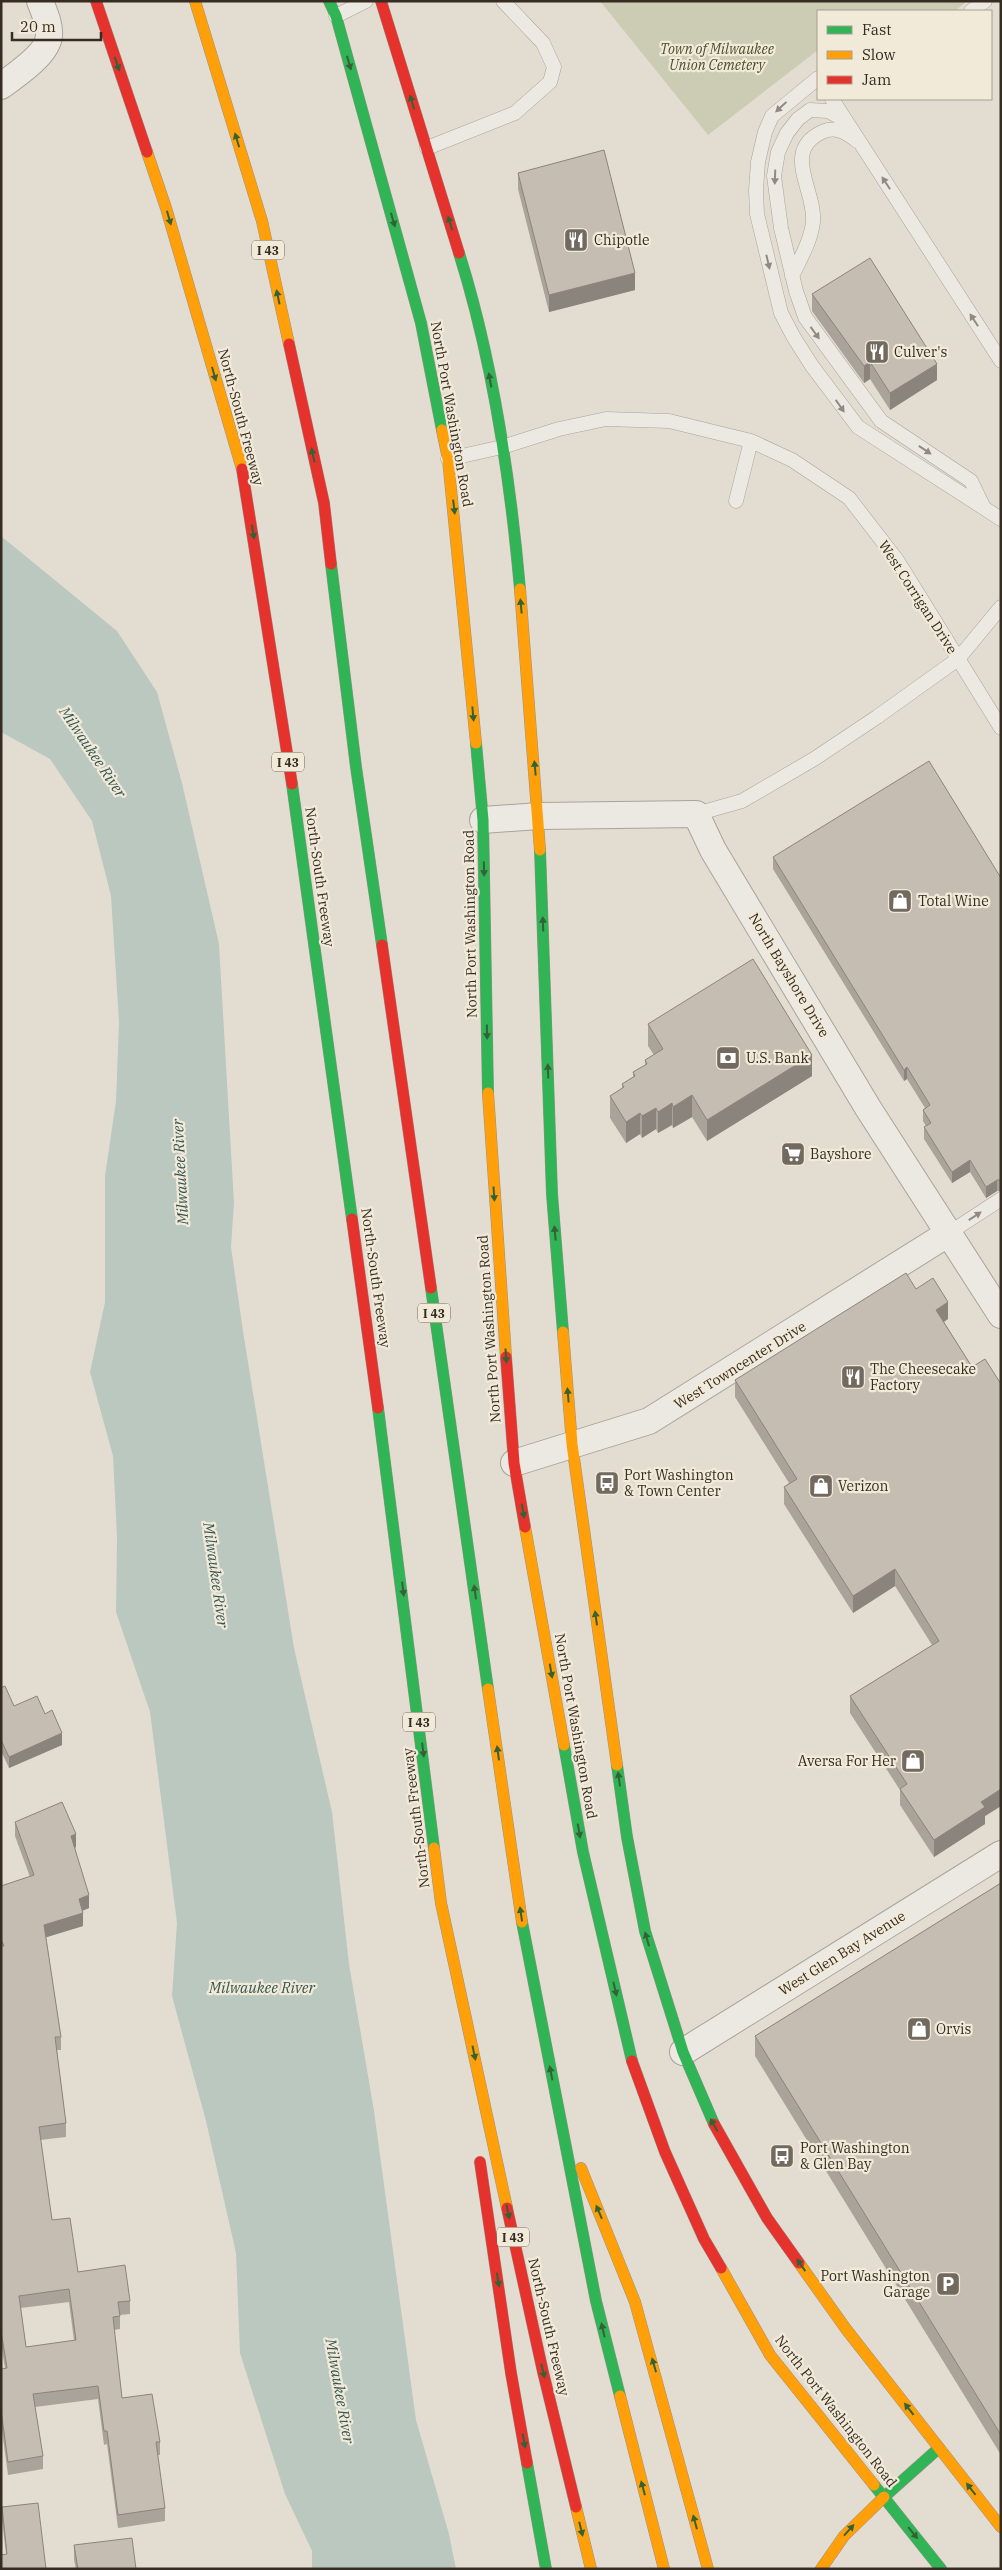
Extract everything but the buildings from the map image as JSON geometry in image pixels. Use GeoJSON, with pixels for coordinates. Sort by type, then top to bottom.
{"type":"FeatureCollection","features":[{"type":"Feature","properties":{"kind":"main road","name":"North-South Freeway"},"geometry":{"type":"LineString","coordinates":[[96,1],[166,208],[244,478],[288,758],[394,1521],[441,1903],[543,2372],[591,2569]]}},
{"type":"Feature","properties":{"kind":"main road","name":"I 43"},"geometry":{"type":"LineString","coordinates":[[195,1],[262,221],[324,503],[357,777],[523,1930],[596,2301],[664,2569]]}},
{"type":"Feature","properties":{"kind":"main road","name":"North Port Washington Road"},"geometry":{"type":"LineString","coordinates":[[329,1],[336,16],[421,323],[448,459],[483,820],[488,1108],[514,1463],[583,1852],[633,2065],[665,2152],[704,2238],[770,2355],[942,2569]]}},
{"type":"Feature","properties":{"kind":"main road"},"geometry":{"type":"LineString","coordinates":[[381,1],[477,311],[513,506],[539,816],[552,1194],[572,1444],[627,1837],[645,1931],[683,2052],[711,2119],[767,2218],[846,2329],[1001,2527]]}},
{"type":"Feature","properties":{"kind":"main road"},"geometry":{"type":"LineString","coordinates":[[441,1903],[469,2089]]}},
{"type":"Feature","properties":{"kind":"main road"},"geometry":{"type":"LineString","coordinates":[[561,2121],[616,2250],[635,2302],[708,2569]]}},
{"type":"Feature","properties":{"kind":"main road"},"geometry":{"type":"LineString","coordinates":[[478,2148],[512,2373],[546,2569]]}},
{"type":"Feature","properties":{"kind":"main road"},"geometry":{"type":"LineString","coordinates":[[821,2569],[844,2536],[939,2448]]}},
{"type":"Feature","properties":{"kind":"street"},"geometry":{"type":"LineString","coordinates":[[1,86],[32,62],[48,40],[48,26],[40,1]]}},
{"type":"Feature","properties":{"kind":"street"},"geometry":{"type":"LineString","coordinates":[[483,820],[539,816],[696,814]]}},
{"type":"Feature","properties":{"kind":"street","name":"North Bayshore Drive"},"geometry":{"type":"LineString","coordinates":[[696,814],[713,850],[868,1108],[1001,1314]]}},
{"type":"Feature","properties":{"kind":"street","name":"West Towncenter Drive"},"geometry":{"type":"LineString","coordinates":[[514,1463],[648,1421],[949,1233]]}},
{"type":"Feature","properties":{"kind":"street","name":"West Glen Bay Avenue"},"geometry":{"type":"LineString","coordinates":[[683,2052],[1001,1854]]}},
{"type":"Feature","properties":{"kind":"lane"},"geometry":{"type":"LineString","coordinates":[[336,16],[366,1]]}},
{"type":"Feature","properties":{"kind":"lane"},"geometry":{"type":"LineString","coordinates":[[427,148],[515,113],[550,82],[554,67],[542,43],[503,1]]}},
{"type":"Feature","properties":{"kind":"lane"},"geometry":{"type":"LineString","coordinates":[[972,10],[985,1]]}},
{"type":"Feature","properties":{"kind":"lane"},"geometry":{"type":"LineString","coordinates":[[817,79],[772,116],[765,132],[758,162],[757,214],[781,313],[812,366],[858,427],[1001,519]]}},
{"type":"Feature","properties":{"kind":"lane"},"geometry":{"type":"LineString","coordinates":[[833,100],[1001,361]]}},
{"type":"Feature","properties":{"kind":"lane"},"geometry":{"type":"LineString","coordinates":[[846,121],[828,111],[810,110],[792,124],[778,152],[774,189],[792,276],[801,307],[810,326],[882,421],[971,481],[985,509]]}},
{"type":"Feature","properties":{"kind":"lane"},"geometry":{"type":"LineString","coordinates":[[792,276],[808,241],[813,222],[801,163],[804,148],[817,135],[834,129],[850,136],[861,144]]}},
{"type":"Feature","properties":{"kind":"lane","name":"West Corrigan Drive"},"geometry":{"type":"LineString","coordinates":[[448,459],[502,447],[559,429],[606,419],[669,421],[750,441],[792,460],[849,498],[897,560],[1001,728]]}},
{"type":"Feature","properties":{"kind":"lane"},"geometry":{"type":"LineString","coordinates":[[736,501],[750,441]]}},
{"type":"Feature","properties":{"kind":"lane"},"geometry":{"type":"LineString","coordinates":[[696,814],[742,801],[814,759],[958,659],[1001,607]]}},
{"type":"Feature","properties":{"kind":"lane"},"geometry":{"type":"LineString","coordinates":[[949,1233],[1001,1199]]}},
{"type":"Feature","properties":{"kind":"green space","name":"Town of Milwaukee Union Cemetery"},"geometry":{"type":"Polygon","coordinates":[[[600,1],[967,1],[956,10],[817,10],[817,51],[708,135],[600,1]]]}},
{"type":"Feature","properties":{"kind":"water","name":"Milwaukee River"},"geometry":{"type":"Polygon","coordinates":[[[1,536],[117,631],[157,692],[182,783],[219,944],[234,1203],[231,1247],[243,1331],[294,1648],[332,1812],[349,1964],[374,2111],[416,2420],[449,2534],[456,2569],[312,2569],[312,2551],[285,2494],[240,2353],[236,2253],[206,2121],[172,1996],[177,1923],[150,1712],[116,1612],[117,1537],[113,1456],[90,1372],[105,1302],[105,1176],[116,1101],[119,1022],[111,896],[92,821],[50,759],[1,732],[1,536]]]}},
{"type":"Feature","properties":{"kind":"traffic: fast"},"geometry":{"type":"LineString","coordinates":[[329,1],[336,16],[421,323],[442,430]]}},
{"type":"Feature","properties":{"kind":"traffic: fast"},"geometry":{"type":"LineString","coordinates":[[459,253],[491,377],[511,504],[520,589]]}},
{"type":"Feature","properties":{"kind":"traffic: fast"},"geometry":{"type":"LineString","coordinates":[[331,564],[356,767],[382,945]]}},
{"type":"Feature","properties":{"kind":"traffic: fast"},"geometry":{"type":"LineString","coordinates":[[476,743],[483,820],[488,1093]]}},
{"type":"Feature","properties":{"kind":"traffic: fast"},"geometry":{"type":"LineString","coordinates":[[292,784],[352,1219]]}},
{"type":"Feature","properties":{"kind":"traffic: fast"},"geometry":{"type":"LineString","coordinates":[[540,850],[552,1194],[563,1332]]}},
{"type":"Feature","properties":{"kind":"traffic: fast"},"geometry":{"type":"LineString","coordinates":[[431,1288],[488,1689]]}},
{"type":"Feature","properties":{"kind":"traffic: fast"},"geometry":{"type":"LineString","coordinates":[[378,1408],[434,1848]]}},
{"type":"Feature","properties":{"kind":"traffic: fast"},"geometry":{"type":"LineString","coordinates":[[564,1745],[583,1852],[632,2061]]}},
{"type":"Feature","properties":{"kind":"traffic: fast"},"geometry":{"type":"LineString","coordinates":[[617,1765],[627,1837],[645,1931],[683,2052],[714,2124]]}},
{"type":"Feature","properties":{"kind":"traffic: fast"},"geometry":{"type":"LineString","coordinates":[[522,1922],[596,2301],[620,2396]]}},
{"type":"Feature","properties":{"kind":"traffic: fast"},"geometry":{"type":"LineString","coordinates":[[884,2497],[939,2448]]}},
{"type":"Feature","properties":{"kind":"traffic: fast"},"geometry":{"type":"LineString","coordinates":[[527,2463],[546,2569]]}},
{"type":"Feature","properties":{"kind":"traffic: fast"},"geometry":{"type":"LineString","coordinates":[[874,2485],[941,2569]]}},
{"type":"Feature","properties":{"kind":"traffic: slow"},"geometry":{"type":"LineString","coordinates":[[195,1],[262,221],[289,344]]}},
{"type":"Feature","properties":{"kind":"traffic: slow"},"geometry":{"type":"LineString","coordinates":[[147,152],[166,208],[242,469]]}},
{"type":"Feature","properties":{"kind":"traffic: slow"},"geometry":{"type":"LineString","coordinates":[[442,430],[448,459],[476,743]]}},
{"type":"Feature","properties":{"kind":"traffic: slow"},"geometry":{"type":"LineString","coordinates":[[520,589],[540,850]]}},
{"type":"Feature","properties":{"kind":"traffic: slow"},"geometry":{"type":"LineString","coordinates":[[488,1093],[506,1357]]}},
{"type":"Feature","properties":{"kind":"traffic: slow"},"geometry":{"type":"LineString","coordinates":[[563,1332],[572,1444],[617,1765]]}},
{"type":"Feature","properties":{"kind":"traffic: slow"},"geometry":{"type":"LineString","coordinates":[[525,1527],[564,1745]]}},
{"type":"Feature","properties":{"kind":"traffic: slow"},"geometry":{"type":"LineString","coordinates":[[488,1689],[522,1922]]}},
{"type":"Feature","properties":{"kind":"traffic: slow"},"geometry":{"type":"LineString","coordinates":[[434,1848],[441,1903],[507,2208]]}},
{"type":"Feature","properties":{"kind":"traffic: slow"},"geometry":{"type":"LineString","coordinates":[[581,2168],[635,2302],[708,2569]]}},
{"type":"Feature","properties":{"kind":"traffic: slow"},"geometry":{"type":"LineString","coordinates":[[799,2263],[846,2329],[1001,2527]]}},
{"type":"Feature","properties":{"kind":"traffic: slow"},"geometry":{"type":"LineString","coordinates":[[721,2268],[770,2355],[874,2485]]}},
{"type":"Feature","properties":{"kind":"traffic: slow"},"geometry":{"type":"LineString","coordinates":[[620,2396],[664,2569]]}},
{"type":"Feature","properties":{"kind":"traffic: slow"},"geometry":{"type":"LineString","coordinates":[[821,2569],[844,2536],[884,2497]]}},
{"type":"Feature","properties":{"kind":"traffic: slow"},"geometry":{"type":"LineString","coordinates":[[576,2507],[591,2569]]}},
{"type":"Feature","properties":{"kind":"traffic: jam"},"geometry":{"type":"LineString","coordinates":[[96,1],[147,152]]}},
{"type":"Feature","properties":{"kind":"traffic: jam"},"geometry":{"type":"LineString","coordinates":[[381,1],[459,253]]}},
{"type":"Feature","properties":{"kind":"traffic: jam"},"geometry":{"type":"LineString","coordinates":[[289,344],[324,503],[331,564]]}},
{"type":"Feature","properties":{"kind":"traffic: jam"},"geometry":{"type":"LineString","coordinates":[[242,469],[292,784]]}},
{"type":"Feature","properties":{"kind":"traffic: jam"},"geometry":{"type":"LineString","coordinates":[[382,945],[431,1288]]}},
{"type":"Feature","properties":{"kind":"traffic: jam"},"geometry":{"type":"LineString","coordinates":[[352,1219],[378,1408]]}},
{"type":"Feature","properties":{"kind":"traffic: jam"},"geometry":{"type":"LineString","coordinates":[[506,1357],[514,1463],[525,1527]]}},
{"type":"Feature","properties":{"kind":"traffic: jam"},"geometry":{"type":"LineString","coordinates":[[632,2061],[665,2152],[704,2239],[721,2268]]}},
{"type":"Feature","properties":{"kind":"traffic: jam"},"geometry":{"type":"LineString","coordinates":[[714,2124],[767,2218],[799,2263]]}},
{"type":"Feature","properties":{"kind":"traffic: jam"},"geometry":{"type":"LineString","coordinates":[[480,2162],[511,2373],[527,2463]]}},
{"type":"Feature","properties":{"kind":"traffic: jam"},"geometry":{"type":"LineString","coordinates":[[507,2208],[543,2372],[576,2507]]}},
{"type":"Feature","properties":{"kind":"place","name":"Chipotle"},"geometry":{"type":"Point","coordinates":[576,240]}},
{"type":"Feature","properties":{"kind":"place","name":"Culver's"},"geometry":{"type":"Point","coordinates":[877,352]}},
{"type":"Feature","properties":{"kind":"place","name":"Total Wine"},"geometry":{"type":"Point","coordinates":[900,901]}},
{"type":"Feature","properties":{"kind":"place","name":"U.S. Bank"},"geometry":{"type":"Point","coordinates":[728,1058]}},
{"type":"Feature","properties":{"kind":"place","name":"Bayshore"},"geometry":{"type":"Point","coordinates":[793,1154]}},
{"type":"Feature","properties":{"kind":"place","name":"The Cheesecake Factory"},"geometry":{"type":"Point","coordinates":[853,1377]}},
{"type":"Feature","properties":{"kind":"place","name":"Port Washington & Town Center"},"geometry":{"type":"Point","coordinates":[607,1483]}},
{"type":"Feature","properties":{"kind":"place","name":"Verizon"},"geometry":{"type":"Point","coordinates":[821,1486]}},
{"type":"Feature","properties":{"kind":"place","name":"Aversa For Her"},"geometry":{"type":"Point","coordinates":[913,1761]}},
{"type":"Feature","properties":{"kind":"place","name":"Orvis"},"geometry":{"type":"Point","coordinates":[919,2029]}},
{"type":"Feature","properties":{"kind":"place","name":"Port Washington & Glen Bay"},"geometry":{"type":"Point","coordinates":[782,2156]}},
{"type":"Feature","properties":{"kind":"place","name":"Port Washington Garage"},"geometry":{"type":"Point","coordinates":[948,2284]}}]}
